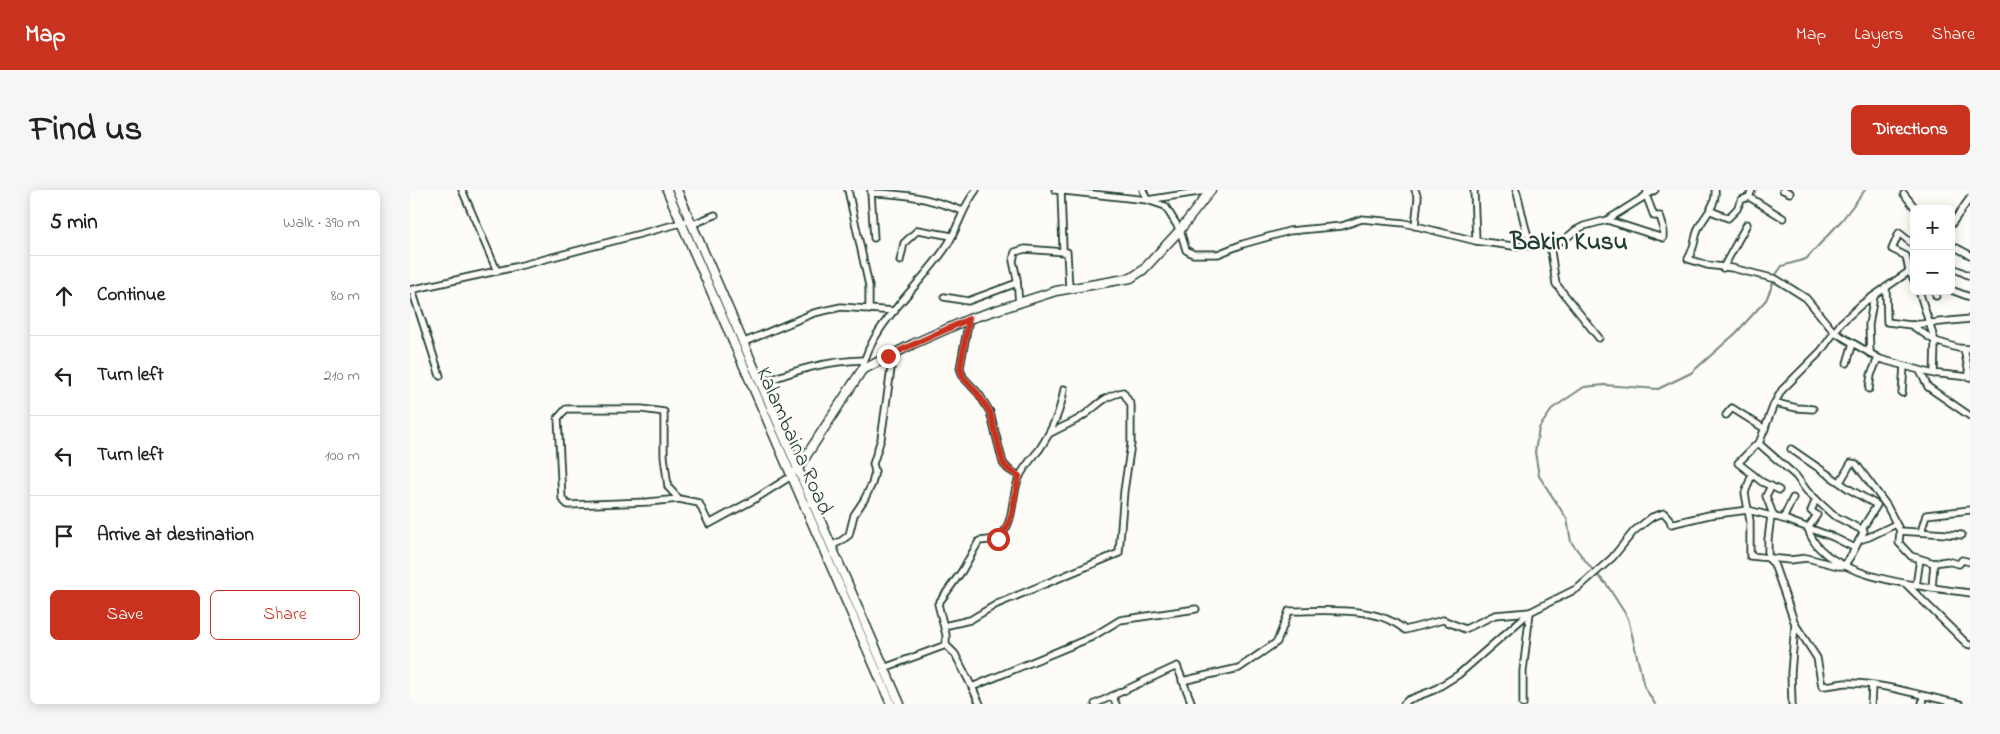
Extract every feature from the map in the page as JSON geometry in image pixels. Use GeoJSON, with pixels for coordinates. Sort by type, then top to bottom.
{"type":"FeatureCollection","features":[{"type":"Feature","properties":{"kind":"main road","name":"Kalambaina Road"},"geometry":{"type":"LineString","coordinates":[[667,190],[687,223],[795,472],[891,704]]}},
{"type":"Feature","properties":{"kind":"main road"},"geometry":{"type":"LineString","coordinates":[[795,472],[862,370],[969,319],[1056,291],[1131,278],[1143,270],[1180,230],[1211,190]]}},
{"type":"Feature","properties":{"kind":"main road"},"geometry":{"type":"LineString","coordinates":[[678,191],[687,223],[761,383],[795,472],[831,546],[900,704]]}},
{"type":"Feature","properties":{"kind":"street"},"geometry":{"type":"LineString","coordinates":[[462,190],[497,271]]}},
{"type":"Feature","properties":{"kind":"street"},"geometry":{"type":"LineString","coordinates":[[848,190],[869,286],[869,310]]}},
{"type":"Feature","properties":{"kind":"street"},"geometry":{"type":"LineString","coordinates":[[924,198],[926,190]]}},
{"type":"Feature","properties":{"kind":"street"},"geometry":{"type":"LineString","coordinates":[[862,370],[864,360],[876,335],[932,266],[952,236],[962,211],[976,190]]}},
{"type":"Feature","properties":{"kind":"street"},"geometry":{"type":"LineString","coordinates":[[1064,252],[1059,190],[1147,200],[1165,206],[1180,230],[1186,250],[1193,254],[1204,255],[1218,254],[1243,244],[1289,231],[1342,226],[1362,219],[1404,223],[1476,241],[1513,246],[1550,245],[1565,239],[1584,226],[1607,220],[1647,193],[1655,190]]}},
{"type":"Feature","properties":{"kind":"street"},"geometry":{"type":"LineString","coordinates":[[1143,190],[1147,200]]}},
{"type":"Feature","properties":{"kind":"street"},"geometry":{"type":"LineString","coordinates":[[1147,200],[1211,190]]}},
{"type":"Feature","properties":{"kind":"street"},"geometry":{"type":"LineString","coordinates":[[1414,226],[1418,198],[1415,190]]}},
{"type":"Feature","properties":{"kind":"street"},"geometry":{"type":"LineString","coordinates":[[1474,190],[1476,241]]}},
{"type":"Feature","properties":{"kind":"street"},"geometry":{"type":"LineString","coordinates":[[1516,190],[1523,211],[1528,240],[1532,245]]}},
{"type":"Feature","properties":{"kind":"street"},"geometry":{"type":"LineString","coordinates":[[1715,190],[1711,211],[1698,230],[1695,247],[1688,259],[1776,279],[1806,298],[1834,332],[1878,358],[1934,374],[1970,376],[1967,349],[1935,341],[1911,325]]}},
{"type":"Feature","properties":{"kind":"street"},"geometry":{"type":"LineString","coordinates":[[1711,211],[1728,218],[1737,209],[1741,200],[1750,196],[1752,190]]}},
{"type":"Feature","properties":{"kind":"street"},"geometry":{"type":"LineString","coordinates":[[1783,190],[1790,193]]}},
{"type":"Feature","properties":{"kind":"street"},"geometry":{"type":"LineString","coordinates":[[874,238],[871,191],[924,198],[962,211]]}},
{"type":"Feature","properties":{"kind":"street"},"geometry":{"type":"LineString","coordinates":[[1607,220],[1663,238],[1663,226],[1660,216],[1654,216],[1647,193]]}},
{"type":"Feature","properties":{"kind":"street"},"geometry":{"type":"LineString","coordinates":[[1904,194],[1913,205]]}},
{"type":"Feature","properties":{"kind":"street"},"geometry":{"type":"LineString","coordinates":[[1750,196],[1783,218]]}},
{"type":"Feature","properties":{"kind":"street"},"geometry":{"type":"LineString","coordinates":[[1955,219],[1970,198]]}},
{"type":"Feature","properties":{"kind":"street"},"geometry":{"type":"LineString","coordinates":[[440,376],[411,290],[497,271],[715,215]]}},
{"type":"Feature","properties":{"kind":"street"},"geometry":{"type":"LineString","coordinates":[[1722,268],[1747,224]]}},
{"type":"Feature","properties":{"kind":"street"},"geometry":{"type":"LineString","coordinates":[[900,261],[904,243],[918,230],[952,236]]}},
{"type":"Feature","properties":{"kind":"street"},"geometry":{"type":"LineString","coordinates":[[1910,242],[1899,232],[1892,249],[1906,256],[1910,266]]}},
{"type":"Feature","properties":{"kind":"street"},"geometry":{"type":"LineString","coordinates":[[1550,245],[1556,284],[1599,338]]}},
{"type":"Feature","properties":{"kind":"street"},"geometry":{"type":"LineString","coordinates":[[1955,247],[1970,255]]}},
{"type":"Feature","properties":{"kind":"street"},"geometry":{"type":"LineString","coordinates":[[1019,304],[1014,252],[1025,249],[1067,252],[1069,288]]}},
{"type":"Feature","properties":{"kind":"street"},"geometry":{"type":"LineString","coordinates":[[1955,269],[1970,276]]}},
{"type":"Feature","properties":{"kind":"street"},"geometry":{"type":"LineString","coordinates":[[1779,490],[1738,463],[1758,443],[1782,390],[1821,351],[1845,319],[1910,270]]}},
{"type":"Feature","properties":{"kind":"street"},"geometry":{"type":"LineString","coordinates":[[944,297],[968,301],[1017,283]]}},
{"type":"Feature","properties":{"kind":"street"},"geometry":{"type":"LineString","coordinates":[[1886,287],[1887,322],[1911,325],[1970,319]]}},
{"type":"Feature","properties":{"kind":"street"},"geometry":{"type":"LineString","coordinates":[[1955,291],[1970,297]]}},
{"type":"Feature","properties":{"kind":"street"},"geometry":{"type":"LineString","coordinates":[[1920,295],[1935,341],[1934,374]]}},
{"type":"Feature","properties":{"kind":"street"},"geometry":{"type":"LineString","coordinates":[[1870,353],[1869,325],[1874,296]]}},
{"type":"Feature","properties":{"kind":"street"},"geometry":{"type":"LineString","coordinates":[[742,343],[814,313],[842,308],[895,311]]}},
{"type":"Feature","properties":{"kind":"street"},"geometry":{"type":"LineString","coordinates":[[969,319],[960,368],[963,377],[990,412],[1003,463],[1008,469],[1019,476]]}},
{"type":"Feature","properties":{"kind":"street"},"geometry":{"type":"LineString","coordinates":[[1847,363],[1853,343]]}},
{"type":"Feature","properties":{"kind":"street"},"geometry":{"type":"LineString","coordinates":[[831,546],[848,535],[854,515],[872,484],[875,471],[873,464],[881,439],[891,369],[891,360],[888,356]]}},
{"type":"Feature","properties":{"kind":"street"},"geometry":{"type":"LineString","coordinates":[[1869,389],[1871,375],[1878,358]]}},
{"type":"Feature","properties":{"kind":"street"},"geometry":{"type":"LineString","coordinates":[[761,383],[798,369],[839,361],[864,360]]}},
{"type":"Feature","properties":{"kind":"street"},"geometry":{"type":"LineString","coordinates":[[1902,393],[1904,366]]}},
{"type":"Feature","properties":{"kind":"street"},"geometry":{"type":"LineString","coordinates":[[1920,370],[1928,387],[1970,416]]}},
{"type":"Feature","properties":{"kind":"street"},"geometry":{"type":"LineString","coordinates":[[980,704],[955,654],[946,645],[946,635],[938,604],[962,571],[979,541],[998,539],[1003,532],[1013,511],[1019,476],[1048,434],[1062,400],[1064,389]]}},
{"type":"Feature","properties":{"kind":"street"},"geometry":{"type":"LineString","coordinates":[[944,626],[970,620],[997,604],[1119,553],[1124,491],[1131,444],[1130,405],[1123,392],[1111,395],[1100,401],[1080,418],[1048,434]]}},
{"type":"Feature","properties":{"kind":"street"},"geometry":{"type":"LineString","coordinates":[[1775,402],[1797,408],[1813,409]]}},
{"type":"Feature","properties":{"kind":"street"},"geometry":{"type":"LineString","coordinates":[[1726,415],[1732,408],[1765,429]]}},
{"type":"Feature","properties":{"kind":"street"},"geometry":{"type":"LineString","coordinates":[[679,499],[668,487],[664,456],[664,412],[642,409],[566,409],[558,418],[562,499],[568,505],[679,499],[699,503],[709,524],[755,500],[795,472]]}},
{"type":"Feature","properties":{"kind":"street"},"geometry":{"type":"LineString","coordinates":[[1758,443],[1796,476],[1807,491],[1833,515],[1862,529]]}},
{"type":"Feature","properties":{"kind":"street"},"geometry":{"type":"LineString","coordinates":[[1791,449],[1877,504],[1844,566]]}},
{"type":"Feature","properties":{"kind":"street"},"geometry":{"type":"LineString","coordinates":[[1840,482],[1851,463],[1856,464],[1886,506],[1900,531],[1899,543],[1911,556],[1934,563],[1948,561],[1959,564],[1962,560],[1970,562]]}},
{"type":"Feature","properties":{"kind":"street"},"geometry":{"type":"LineString","coordinates":[[1752,474],[1745,493],[1752,540],[1750,556],[1790,560],[1807,558],[1844,566]]}},
{"type":"Feature","properties":{"kind":"street"},"geometry":{"type":"LineString","coordinates":[[1771,486],[1766,496],[1773,516],[1768,539],[1768,558],[1774,564],[1795,624],[1817,658],[1822,686],[1845,683],[1872,686],[1914,692],[1923,696],[1960,704]]}},
{"type":"Feature","properties":{"kind":"street"},"geometry":{"type":"LineString","coordinates":[[1783,519],[1793,498]]}},
{"type":"Feature","properties":{"kind":"street"},"geometry":{"type":"LineString","coordinates":[[1816,499],[1811,511],[1817,515],[1808,528],[1810,537],[1820,550],[1832,560],[1880,578],[1916,586],[1970,593]]}},
{"type":"Feature","properties":{"kind":"street"},"geometry":{"type":"LineString","coordinates":[[1404,704],[1408,700],[1434,690],[1458,675],[1530,612],[1578,588],[1612,558],[1634,531],[1652,517],[1664,513],[1671,524],[1709,515],[1748,510],[1783,519],[1833,537],[1855,548]]}},
{"type":"Feature","properties":{"kind":"street"},"geometry":{"type":"LineString","coordinates":[[1921,532],[1926,515],[1970,510]]}},
{"type":"Feature","properties":{"kind":"street"},"geometry":{"type":"LineString","coordinates":[[1859,540],[1870,537],[1896,524]]}},
{"type":"Feature","properties":{"kind":"street"},"geometry":{"type":"LineString","coordinates":[[1900,531],[1962,534]]}},
{"type":"Feature","properties":{"kind":"street"},"geometry":{"type":"LineString","coordinates":[[1916,586],[1920,559]]}},
{"type":"Feature","properties":{"kind":"street"},"geometry":{"type":"LineString","coordinates":[[1932,588],[1934,563]]}},
{"type":"Feature","properties":{"kind":"street"},"geometry":{"type":"LineString","coordinates":[[1904,582],[1967,644],[1970,644]]}},
{"type":"Feature","properties":{"kind":"street"},"geometry":{"type":"LineString","coordinates":[[972,687],[1092,637],[1120,620],[1196,609]]}},
{"type":"Feature","properties":{"kind":"street"},"geometry":{"type":"LineString","coordinates":[[1182,680],[1239,668],[1277,642],[1289,612],[1354,610],[1396,622],[1405,630],[1443,620],[1465,629],[1495,615],[1530,612]]}},
{"type":"Feature","properties":{"kind":"street"},"geometry":{"type":"LineString","coordinates":[[1523,704],[1523,671],[1530,612]]}},
{"type":"Feature","properties":{"kind":"street"},"geometry":{"type":"LineString","coordinates":[[1792,704],[1791,673],[1795,624]]}},
{"type":"Feature","properties":{"kind":"street"},"geometry":{"type":"LineString","coordinates":[[884,668],[946,645]]}},
{"type":"Feature","properties":{"kind":"street"},"geometry":{"type":"LineString","coordinates":[[1095,704],[1176,666],[1192,704]]}},
{"type":"Feature","properties":{"kind":"street"},"geometry":{"type":"LineString","coordinates":[[1871,704],[1872,686]]}},
{"type":"Feature","properties":{"kind":"street"},"geometry":{"type":"LineString","coordinates":[[1112,696],[1116,704]]}},
{"type":"Feature","properties":{"kind":"street"},"geometry":{"type":"LineString","coordinates":[[1922,704],[1923,696]]}},
{"type":"Feature","properties":{"kind":"waterway"},"geometry":{"type":"LineString","coordinates":[[1775,276],[1782,266],[1806,259],[1842,220],[1865,190]]}},
{"type":"Feature","properties":{"kind":"waterway"},"geometry":{"type":"LineString","coordinates":[[1655,704],[1644,686],[1628,618],[1607,585],[1571,542],[1567,519],[1539,476],[1535,452],[1539,428],[1553,408],[1584,387],[1604,385],[1658,389],[1691,373],[1736,333],[1766,300],[1774,281]]}},
{"type":"Feature","properties":{"kind":"district","name":"Bakin Kusu"},"geometry":{"type":"Point","coordinates":[1569,240]}},
{"type":"Feature","properties":{"kind":"route"},"geometry":{"type":"LineString","coordinates":[[888,356],[969,319],[960,368],[963,377],[973,387],[990,412],[1003,463],[1008,469],[1019,476],[1013,511],[998,539]]}}]}
